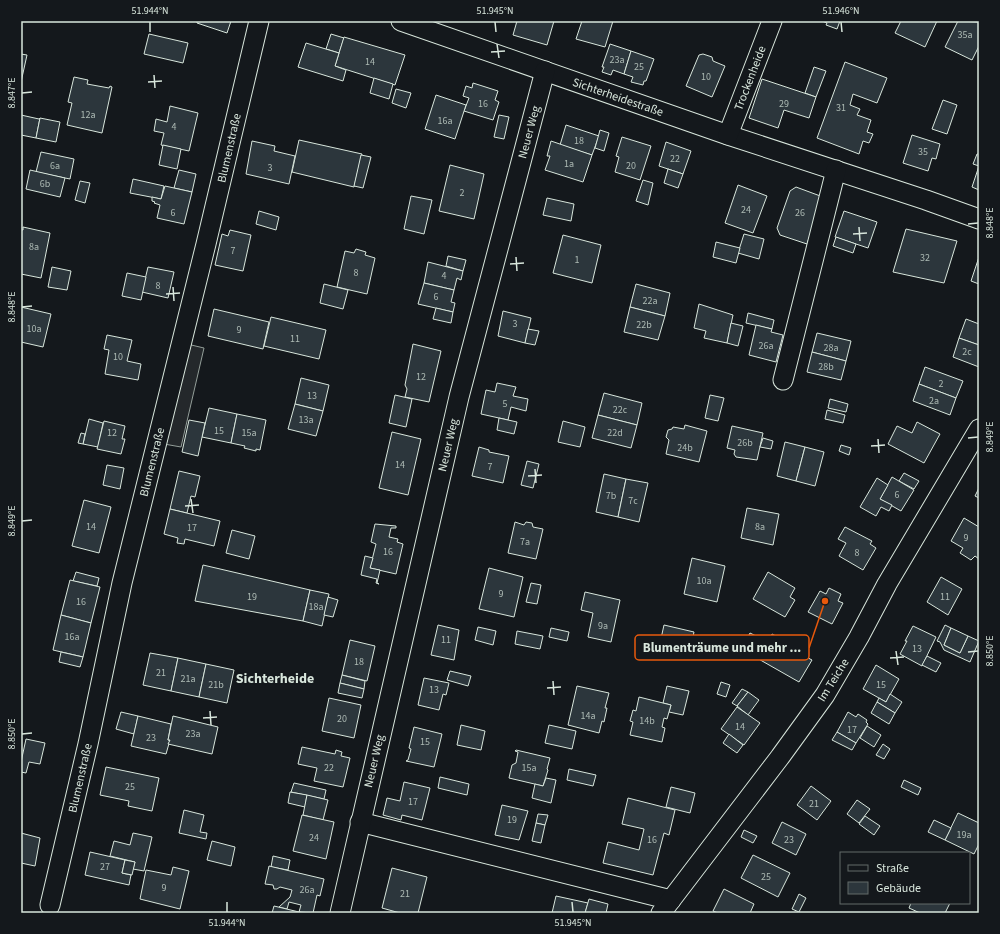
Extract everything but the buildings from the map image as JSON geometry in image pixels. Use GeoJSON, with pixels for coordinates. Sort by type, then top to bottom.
{"type":"FeatureCollection","features":[{"type":"Feature","properties":{"kind":"street","name":"Blumenstraße"},"geometry":{"type":"LineString","coordinates":[[50,905],[88,744],[122,583],[204,252],[259,21]]}},
{"type":"Feature","properties":{"kind":"street","name":"Sichterheidestraße"},"geometry":{"type":"LineString","coordinates":[[401,21],[728,135],[979,219]]}},
{"type":"Feature","properties":{"kind":"street","name":"Trockenheide"},"geometry":{"type":"LineString","coordinates":[[728,135],[772,21]]}},
{"type":"Feature","properties":{"kind":"street","name":"Neuer Weg"},"geometry":{"type":"LineString","coordinates":[[340,913],[459,397],[545,71]]}},
{"type":"Feature","properties":{"kind":"street"},"geometry":{"type":"LineString","coordinates":[[783,380],[836,170]]}},
{"type":"Feature","properties":{"kind":"street","name":"Im Teiche"},"geometry":{"type":"LineString","coordinates":[[666,906],[780,757],[825,695],[860,637],[887,584],[979,429]]}},
{"type":"Feature","properties":{"kind":"street"},"geometry":{"type":"LineString","coordinates":[[360,822],[666,906]]}},
{"type":"Feature","properties":{"kind":"shaded area"},"geometry":{"type":"Polygon","coordinates":[[[187,344],[204,348],[181,447],[164,444],[187,344]]]}},
{"type":"Feature","properties":{"kind":"place","name":"Blumenträume und mehr ..."},"geometry":{"type":"Point","coordinates":[825,601]}},
{"type":"Feature","properties":{"kind":"district","name":"Sichterheide"},"geometry":{"type":"Point","coordinates":[275,678]}}]}
